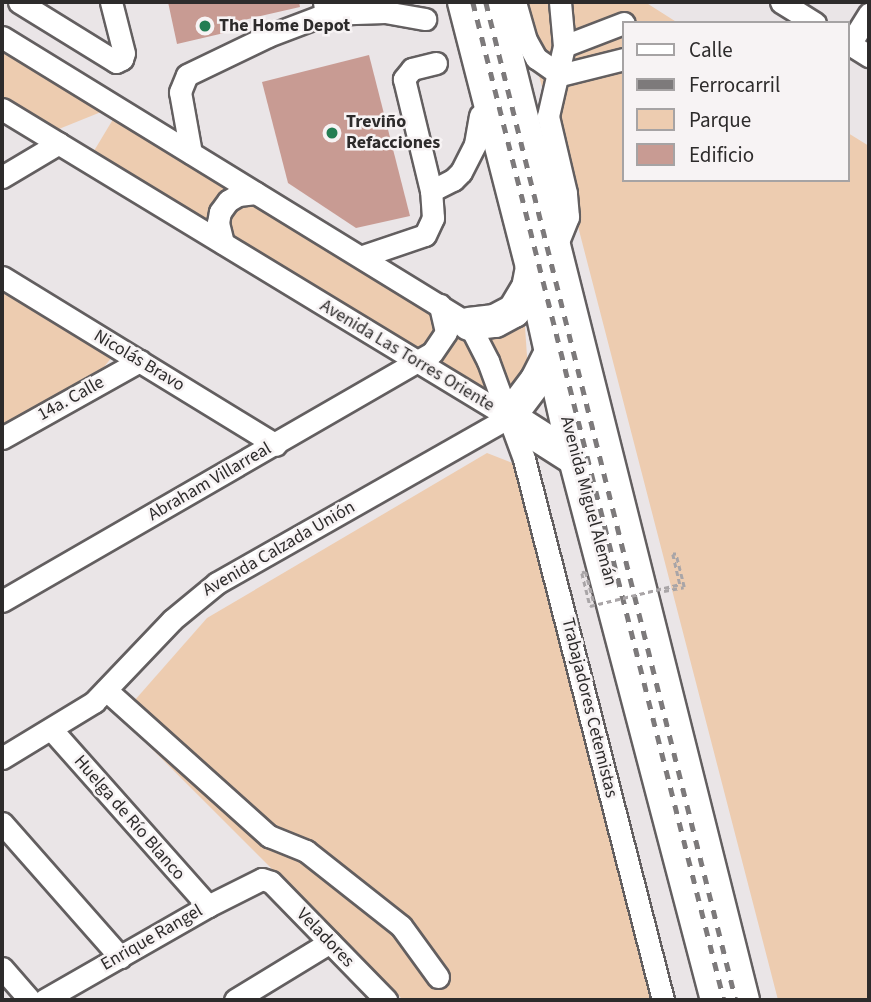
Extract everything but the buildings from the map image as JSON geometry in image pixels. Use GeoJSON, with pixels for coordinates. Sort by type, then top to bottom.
{"type":"FeatureCollection","features":[{"type":"Feature","properties":{"kind":"highway","name":"Avenida Miguel Alemán"},"geometry":{"type":"LineString","coordinates":[[464,2],[481,111],[544,258],[551,352],[575,459],[717,1000]]}},
{"type":"Feature","properties":{"kind":"highway","name":"Avenida Miguel Alemán"},"geometry":{"type":"LineString","coordinates":[[494,2],[544,258],[743,1000]]}},
{"type":"Feature","properties":{"kind":"highway"},"geometry":{"type":"LineString","coordinates":[[469,324],[495,321],[513,311],[523,300],[544,258]]}},
{"type":"Feature","properties":{"kind":"highway"},"geometry":{"type":"LineString","coordinates":[[551,352],[536,381],[509,417],[575,459]]}},
{"type":"Feature","properties":{"kind":"street"},"geometry":{"type":"LineString","coordinates":[[19,2],[116,62],[122,59],[124,53],[111,2]]}},
{"type":"Feature","properties":{"kind":"street"},"geometry":{"type":"LineString","coordinates":[[515,2],[526,40],[536,58],[560,75],[622,60]]}},
{"type":"Feature","properties":{"kind":"street"},"geometry":{"type":"LineString","coordinates":[[544,258],[568,217],[566,192],[548,116],[560,75],[564,46],[559,2]]}},
{"type":"Feature","properties":{"kind":"street"},"geometry":{"type":"LineString","coordinates":[[781,2],[812,21]]}},
{"type":"Feature","properties":{"kind":"street"},"geometry":{"type":"LineString","coordinates":[[191,153],[180,92],[187,75],[325,8],[384,7],[425,19]]}},
{"type":"Feature","properties":{"kind":"street"},"geometry":{"type":"LineString","coordinates":[[850,42],[869,14]]}},
{"type":"Feature","properties":{"kind":"street"},"geometry":{"type":"LineString","coordinates":[[564,46],[622,24]]}},
{"type":"Feature","properties":{"kind":"street","name":"Avenida Las Torres Oriente"},"geometry":{"type":"LineString","coordinates":[[2,37],[363,256],[469,324],[488,361],[509,417]]}},
{"type":"Feature","properties":{"kind":"street"},"geometry":{"type":"LineString","coordinates":[[850,45],[869,56]]}},
{"type":"Feature","properties":{"kind":"street"},"geometry":{"type":"LineString","coordinates":[[363,256],[425,235],[433,218],[431,191],[404,79],[412,69],[436,63]]}},
{"type":"Feature","properties":{"kind":"street","name":"Avenida Las Torres Oriente"},"geometry":{"type":"LineString","coordinates":[[2,108],[509,417]]}},
{"type":"Feature","properties":{"kind":"street"},"geometry":{"type":"LineString","coordinates":[[431,191],[453,180],[461,172],[475,144],[481,111]]}},
{"type":"Feature","properties":{"kind":"street"},"geometry":{"type":"LineString","coordinates":[[2,177],[59,143]]}},
{"type":"Feature","properties":{"kind":"street"},"geometry":{"type":"LineString","coordinates":[[223,243],[218,223],[220,212],[238,195],[256,192]]}},
{"type":"Feature","properties":{"kind":"street","name":"Nicolás Bravo"},"geometry":{"type":"LineString","coordinates":[[2,277],[276,445]]}},
{"type":"Feature","properties":{"kind":"street","name":"Abraham Villarreal"},"geometry":{"type":"LineString","coordinates":[[2,601],[432,353],[446,332],[440,305]]}},
{"type":"Feature","properties":{"kind":"street","name":"14a. Calle"},"geometry":{"type":"LineString","coordinates":[[2,438],[139,361]]}},
{"type":"Feature","properties":{"kind":"street","name":"Avenida Calzada Unión"},"geometry":{"type":"LineString","coordinates":[[2,758],[94,702],[172,620],[217,583],[509,417]]}},
{"type":"Feature","properties":{"kind":"street","name":"Trabajadores Cetemistas"},"geometry":{"type":"LineString","coordinates":[[509,417],[524,459],[564,609],[663,1000]]}},
{"type":"Feature","properties":{"kind":"street"},"geometry":{"type":"LineString","coordinates":[[106,690],[269,836],[306,851],[401,926],[438,977]]}},
{"type":"Feature","properties":{"kind":"street","name":"Huelga de Río Blanco"},"geometry":{"type":"LineString","coordinates":[[51,729],[208,906]]}},
{"type":"Feature","properties":{"kind":"street"},"geometry":{"type":"LineString","coordinates":[[2,823],[120,957]]}},
{"type":"Feature","properties":{"kind":"street","name":"Enrique Rangel"},"geometry":{"type":"LineString","coordinates":[[44,1000],[208,906],[262,879]]}},
{"type":"Feature","properties":{"kind":"street","name":"Veladores"},"geometry":{"type":"LineString","coordinates":[[262,879],[271,882],[386,1000]]}},
{"type":"Feature","properties":{"kind":"street"},"geometry":{"type":"LineString","coordinates":[[244,998],[330,942]]}},
{"type":"Feature","properties":{"kind":"street"},"geometry":{"type":"LineString","coordinates":[[2,968],[30,1000]]}},
{"type":"Feature","properties":{"kind":"path"},"geometry":{"type":"LineString","coordinates":[[593,601],[585,572],[582,573],[590,606],[680,584],[673,554],[676,554],[684,587]]}},
{"type":"Feature","properties":{"kind":"green space"},"geometry":{"type":"Polygon","coordinates":[[[520,2],[645,2],[675,21],[622,21],[622,182],[850,182],[850,134],[869,146],[869,1000],[778,1000],[520,2]]]}},
{"type":"Feature","properties":{"kind":"green space"},"geometry":{"type":"Polygon","coordinates":[[[2,46],[106,110],[54,131],[2,99],[2,46]]]}},
{"type":"Feature","properties":{"kind":"green space"},"geometry":{"type":"Polygon","coordinates":[[[115,116],[229,185],[205,225],[91,156],[115,116]]]}},
{"type":"Feature","properties":{"kind":"green space"},"geometry":{"type":"Polygon","coordinates":[[[245,199],[439,312],[439,336],[415,351],[228,238],[228,211],[245,199]]]}},
{"type":"Feature","properties":{"kind":"green space"},"geometry":{"type":"Polygon","coordinates":[[[2,290],[112,357],[104,367],[2,425],[2,290]]]}},
{"type":"Feature","properties":{"kind":"green space"},"geometry":{"type":"Polygon","coordinates":[[[524,312],[528,371],[509,405],[481,332],[524,312]]]}},
{"type":"Feature","properties":{"kind":"green space"},"geometry":{"type":"Polygon","coordinates":[[[467,330],[488,392],[434,362],[447,351],[455,332],[467,330]]]}},
{"type":"Feature","properties":{"kind":"green space"},"geometry":{"type":"Polygon","coordinates":[[[487,453],[515,464],[654,1000],[403,1000],[120,717],[207,618],[487,453]]]}},
{"type":"Feature","properties":{"kind":"railway"},"geometry":{"type":"LineString","coordinates":[[473,2],[724,1000]]}},
{"type":"Feature","properties":{"kind":"railway"},"geometry":{"type":"LineString","coordinates":[[486,2],[736,1000]]}},
{"type":"Feature","properties":{"kind":"place","name":"The Home Depot"},"geometry":{"type":"Point","coordinates":[205,26]}},
{"type":"Feature","properties":{"kind":"place","name":"Treviño Refacciones"},"geometry":{"type":"Point","coordinates":[332,133]}}]}
